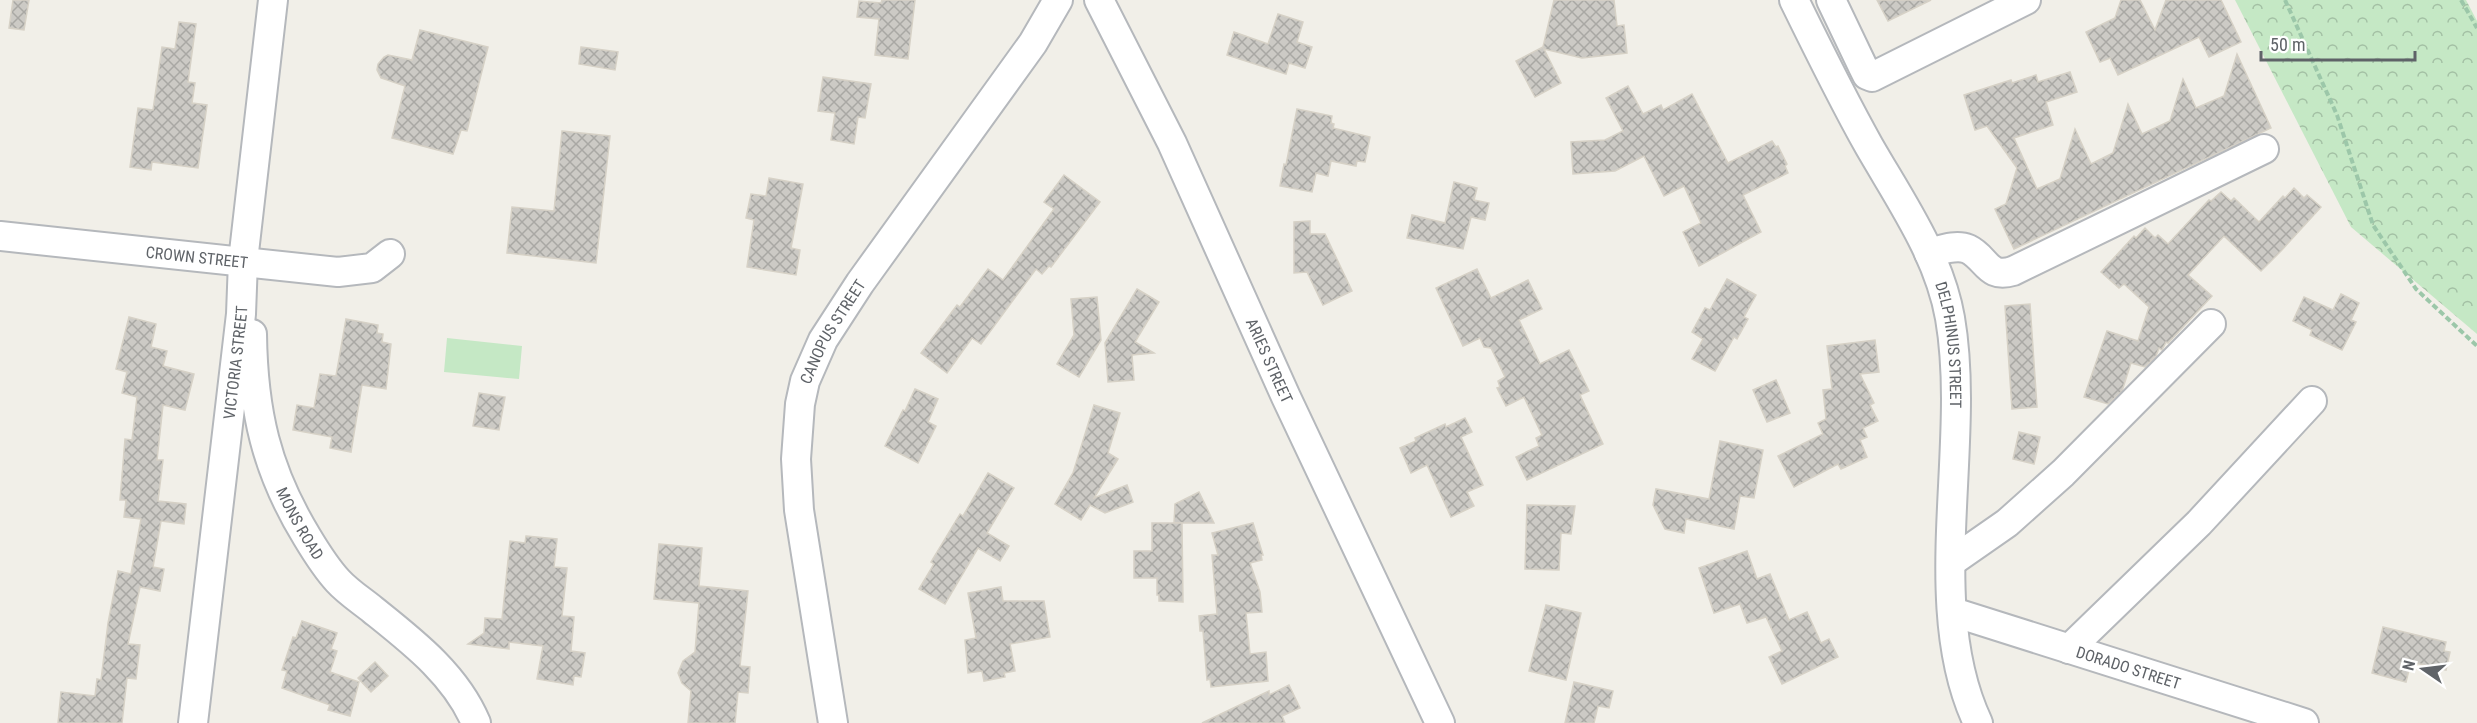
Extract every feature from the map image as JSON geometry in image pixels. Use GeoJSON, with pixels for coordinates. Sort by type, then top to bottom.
{"type":"FeatureCollection","features":[{"type":"Feature","properties":{"kind":"street","name":"VICTORIA STREET"},"geometry":{"type":"LineString","coordinates":[[193,723],[248,262],[273,0]]}},
{"type":"Feature","properties":{"kind":"street","name":"CANOPUS STREET"},"geometry":{"type":"LineString","coordinates":[[833,723],[799,510],[796,459],[800,404],[805,381],[823,340],[860,283],[1033,43],[1058,0]]}},
{"type":"Feature","properties":{"kind":"street","name":"ARIES STREET"},"geometry":{"type":"LineString","coordinates":[[1099,0],[1172,143],[1286,397],[1440,723]]}},
{"type":"Feature","properties":{"kind":"street","name":"DELPHINUS STREET"},"geometry":{"type":"LineString","coordinates":[[1794,0],[1838,91],[1929,253],[1947,305],[1952,331],[1957,410],[1951,562],[1953,612],[1963,682],[1978,723]]}},
{"type":"Feature","properties":{"kind":"street"},"geometry":{"type":"LineString","coordinates":[[1831,0],[1867,75],[1872,77],[2026,0]]}},
{"type":"Feature","properties":{"kind":"street"},"geometry":{"type":"LineString","coordinates":[[1929,253],[1957,247],[1969,249],[1992,270],[2002,274],[2013,271],[2264,149]]}},
{"type":"Feature","properties":{"kind":"street","name":"CROWN STREET"},"geometry":{"type":"LineString","coordinates":[[0,236],[352,272],[372,268],[390,254]]}},
{"type":"Feature","properties":{"kind":"street","name":"MONS ROAD"},"geometry":{"type":"LineString","coordinates":[[248,262],[258,415],[272,470],[285,497],[313,546],[338,582],[409,638],[439,667],[457,690],[476,723]]}},
{"type":"Feature","properties":{"kind":"street"},"geometry":{"type":"LineString","coordinates":[[1951,562],[2007,523],[2063,473],[2211,324]]}},
{"type":"Feature","properties":{"kind":"street"},"geometry":{"type":"LineString","coordinates":[[2069,649],[2199,523],[2312,401]]}},
{"type":"Feature","properties":{"kind":"street","name":"DORADO STREET"},"geometry":{"type":"LineString","coordinates":[[1953,612],[2304,723]]}},
{"type":"Feature","properties":{"kind":"path"},"geometry":{"type":"LineString","coordinates":[[2285,0],[2337,115],[2373,225],[2416,289],[2477,346]]}},
{"type":"Feature","properties":{"kind":"path"},"geometry":{"type":"LineString","coordinates":[[2461,0],[2477,28]]}},
{"type":"Feature","properties":{"kind":"green space"},"geometry":{"type":"Polygon","coordinates":[[[2235,0],[2466,0],[2477,21],[2477,334],[2351,227],[2235,0]]]}},
{"type":"Feature","properties":{"kind":"green space"},"geometry":{"type":"Polygon","coordinates":[[[447,338],[522,346],[519,379],[444,372],[447,338]]]}},
{"type":"Feature","properties":{"kind":"building"},"geometry":{"type":"Polygon","coordinates":[[[13,0],[29,0],[24,30],[9,28],[13,0]]]}},
{"type":"Feature","properties":{"kind":"building"},"geometry":{"type":"Polygon","coordinates":[[[882,0],[915,0],[908,59],[875,55],[879,19],[857,17],[859,1],[881,3],[882,0]]]}},
{"type":"Feature","properties":{"kind":"building"},"geometry":{"type":"Polygon","coordinates":[[[1554,0],[1614,0],[1617,26],[1624,25],[1627,53],[1582,58],[1544,49],[1561,83],[1535,97],[1516,61],[1543,47],[1554,0]]]}},
{"type":"Feature","properties":{"kind":"building"},"geometry":{"type":"Polygon","coordinates":[[[1877,0],[1931,0],[1888,21],[1877,0]]]}},
{"type":"Feature","properties":{"kind":"building"},"geometry":{"type":"Polygon","coordinates":[[[2121,0],[2140,0],[2155,30],[2166,0],[2221,0],[2241,42],[2209,57],[2199,37],[2118,75],[2110,58],[2100,62],[2086,32],[2115,18],[2121,0]]]}},
{"type":"Feature","properties":{"kind":"building"},"geometry":{"type":"Polygon","coordinates":[[[1278,14],[1303,22],[1297,42],[1312,47],[1305,68],[1289,63],[1286,74],[1227,55],[1234,32],[1268,44],[1278,14]]]}},
{"type":"Feature","properties":{"kind":"building"},"geometry":{"type":"Polygon","coordinates":[[[179,22],[196,24],[188,82],[195,83],[192,103],[207,105],[198,168],[152,162],[151,170],[130,167],[138,108],[153,110],[162,47],[175,49],[179,22]]]}},
{"type":"Feature","properties":{"kind":"building"},"geometry":{"type":"Polygon","coordinates":[[[420,30],[488,47],[467,131],[461,130],[453,154],[392,138],[405,86],[381,78],[377,70],[378,64],[388,55],[412,60],[420,30]]]}},
{"type":"Feature","properties":{"kind":"building"},"geometry":{"type":"Polygon","coordinates":[[[581,47],[618,52],[615,70],[579,64],[581,47]]]}},
{"type":"Feature","properties":{"kind":"building"},"geometry":{"type":"Polygon","coordinates":[[[2237,54],[2271,128],[2014,249],[1995,209],[2006,204],[2017,168],[1987,126],[1975,130],[1964,95],[2011,80],[2012,83],[2036,75],[2038,82],[2070,72],[2077,92],[2046,102],[2053,125],[2014,138],[2037,189],[2060,179],[2075,129],[2091,164],[2113,153],[2128,104],[2142,134],[2170,121],[2183,79],[2196,108],[2224,96],[2237,54]]]}},
{"type":"Feature","properties":{"kind":"building"},"geometry":{"type":"Polygon","coordinates":[[[823,77],[871,84],[865,118],[858,117],[854,144],[831,140],[835,113],[818,111],[823,77]]]}},
{"type":"Feature","properties":{"kind":"building"},"geometry":{"type":"Polygon","coordinates":[[[1628,86],[1643,114],[1661,105],[1663,110],[1692,94],[1728,163],[1772,141],[1776,147],[1778,146],[1787,164],[1785,166],[1788,173],[1743,195],[1761,232],[1699,266],[1683,232],[1701,223],[1684,186],[1664,196],[1644,156],[1615,171],[1573,174],[1571,142],[1605,140],[1623,131],[1606,98],[1628,86]]]}},
{"type":"Feature","properties":{"kind":"building"},"geometry":{"type":"Polygon","coordinates":[[[1297,109],[1332,116],[1333,128],[1370,137],[1365,162],[1357,161],[1356,166],[1331,161],[1328,176],[1316,173],[1312,192],[1280,186],[1297,109]]]}},
{"type":"Feature","properties":{"kind":"building"},"geometry":{"type":"Polygon","coordinates":[[[562,131],[610,136],[596,263],[507,253],[512,207],[554,211],[562,131]]]}},
{"type":"Feature","properties":{"kind":"building"},"geometry":{"type":"Polygon","coordinates":[[[1064,175],[1100,202],[1051,267],[1049,266],[1042,274],[1036,269],[981,344],[972,338],[947,373],[921,353],[957,305],[960,307],[988,269],[1003,280],[1054,209],[1044,202],[1064,175]]]}},
{"type":"Feature","properties":{"kind":"building"},"geometry":{"type":"Polygon","coordinates":[[[769,178],[803,184],[791,248],[800,250],[796,275],[747,267],[754,220],[746,218],[751,194],[766,196],[769,178]]]}},
{"type":"Feature","properties":{"kind":"building"},"geometry":{"type":"Polygon","coordinates":[[[1454,182],[1477,188],[1474,200],[1489,203],[1485,220],[1471,217],[1463,249],[1407,238],[1412,215],[1445,223],[1454,182]]]}},
{"type":"Feature","properties":{"kind":"building"},"geometry":{"type":"Polygon","coordinates":[[[2294,188],[2304,198],[2307,195],[2321,207],[2261,271],[2224,236],[2188,275],[2212,296],[2168,343],[2166,342],[2162,350],[2159,348],[2156,356],[2145,367],[2131,363],[2122,391],[2108,404],[2084,397],[2107,331],[2138,341],[2149,307],[2124,284],[2119,288],[2101,272],[2134,236],[2136,238],[2145,228],[2155,238],[2158,235],[2168,244],[2209,200],[2211,201],[2221,192],[2231,201],[2234,198],[2259,222],[2283,196],[2285,198],[2294,188]]]}},
{"type":"Feature","properties":{"kind":"building"},"geometry":{"type":"Polygon","coordinates":[[[1310,221],[1310,234],[1325,234],[1352,291],[1323,305],[1307,272],[1294,273],[1294,222],[1310,221]]]}},
{"type":"Feature","properties":{"kind":"building"},"geometry":{"type":"Polygon","coordinates":[[[1477,269],[1491,298],[1528,280],[1542,309],[1519,320],[1540,364],[1569,350],[1589,391],[1580,395],[1603,444],[1527,480],[1516,457],[1539,446],[1536,438],[1542,435],[1524,397],[1506,406],[1497,388],[1500,387],[1498,381],[1505,377],[1491,348],[1484,347],[1480,338],[1463,346],[1436,288],[1477,269]]]}},
{"type":"Feature","properties":{"kind":"building"},"geometry":{"type":"Polygon","coordinates":[[[1727,279],[1756,295],[1744,317],[1748,319],[1737,339],[1734,337],[1715,371],[1692,359],[1703,339],[1692,332],[1705,308],[1710,310],[1727,279]]]}},
{"type":"Feature","properties":{"kind":"building"},"geometry":{"type":"Polygon","coordinates":[[[1137,289],[1159,302],[1135,342],[1154,353],[1132,355],[1134,380],[1108,382],[1105,343],[1137,289]]]}},
{"type":"Feature","properties":{"kind":"building"},"geometry":{"type":"Polygon","coordinates":[[[2341,294],[2359,303],[2351,320],[2356,322],[2342,350],[2310,335],[2312,330],[2293,321],[2304,297],[2333,310],[2341,294]]]}},
{"type":"Feature","properties":{"kind":"building"},"geometry":{"type":"Polygon","coordinates":[[[1097,297],[1101,340],[1079,377],[1057,364],[1074,335],[1071,299],[1097,297]]]}},
{"type":"Feature","properties":{"kind":"building"},"geometry":{"type":"Polygon","coordinates":[[[2030,304],[2037,407],[2012,409],[2005,306],[2030,304]]]}},
{"type":"Feature","properties":{"kind":"building"},"geometry":{"type":"Polygon","coordinates":[[[129,317],[156,324],[151,347],[167,351],[163,366],[194,374],[185,410],[163,405],[157,460],[163,460],[158,501],[186,504],[184,524],[161,521],[153,567],[164,569],[160,591],[140,587],[128,644],[140,645],[136,679],[127,678],[122,723],[58,723],[61,692],[95,696],[97,679],[101,680],[108,623],[118,571],[131,574],[141,519],[124,517],[126,500],[120,500],[125,439],[132,440],[137,397],[122,393],[127,372],[116,369],[129,317]]]}},
{"type":"Feature","properties":{"kind":"building"},"geometry":{"type":"Polygon","coordinates":[[[346,319],[378,325],[377,333],[383,334],[382,342],[391,344],[386,389],[362,385],[351,452],[330,448],[332,437],[293,430],[297,405],[314,408],[320,374],[336,376],[346,319]]]}},
{"type":"Feature","properties":{"kind":"building"},"geometry":{"type":"Polygon","coordinates":[[[1875,340],[1879,372],[1860,374],[1874,403],[1870,405],[1878,421],[1863,428],[1867,437],[1860,440],[1867,457],[1841,469],[1838,464],[1794,487],[1778,456],[1823,434],[1818,423],[1826,419],[1823,390],[1832,389],[1827,346],[1875,340]]]}},
{"type":"Feature","properties":{"kind":"building"},"geometry":{"type":"Polygon","coordinates":[[[1776,380],[1790,413],[1767,422],[1753,390],[1776,380]]]}},
{"type":"Feature","properties":{"kind":"building"},"geometry":{"type":"Polygon","coordinates":[[[915,389],[938,399],[928,422],[936,426],[918,463],[885,446],[915,389]]]}},
{"type":"Feature","properties":{"kind":"building"},"geometry":{"type":"Polygon","coordinates":[[[479,393],[505,397],[499,430],[473,426],[479,393]]]}},
{"type":"Feature","properties":{"kind":"building"},"geometry":{"type":"Polygon","coordinates":[[[1094,405],[1120,413],[1108,453],[1118,459],[1094,498],[1127,485],[1133,502],[1105,513],[1090,505],[1081,520],[1055,504],[1073,473],[1094,405]]]}},
{"type":"Feature","properties":{"kind":"building"},"geometry":{"type":"Polygon","coordinates":[[[1465,418],[1472,432],[1461,437],[1483,485],[1467,492],[1474,506],[1451,517],[1427,465],[1411,473],[1400,448],[1445,424],[1446,427],[1465,418]]]}},
{"type":"Feature","properties":{"kind":"building"},"geometry":{"type":"Polygon","coordinates":[[[2019,432],[2040,437],[2034,464],[2013,459],[2019,432]]]}},
{"type":"Feature","properties":{"kind":"building"},"geometry":{"type":"Polygon","coordinates":[[[1720,441],[1763,450],[1754,498],[1740,496],[1734,529],[1686,519],[1684,533],[1665,529],[1653,505],[1656,489],[1709,499],[1720,441]]]}},
{"type":"Feature","properties":{"kind":"building"},"geometry":{"type":"Polygon","coordinates":[[[988,473],[1014,488],[987,533],[1009,546],[1000,561],[978,548],[945,604],[919,589],[934,564],[931,562],[960,514],[963,516],[988,473]]]}},
{"type":"Feature","properties":{"kind":"building"},"geometry":{"type":"Polygon","coordinates":[[[1199,492],[1214,523],[1174,523],[1175,504],[1199,492]]]}},
{"type":"Feature","properties":{"kind":"building"},"geometry":{"type":"Polygon","coordinates":[[[1527,505],[1575,506],[1571,534],[1561,533],[1559,570],[1525,569],[1527,505]]]}},
{"type":"Feature","properties":{"kind":"building"},"geometry":{"type":"Polygon","coordinates":[[[1152,523],[1182,523],[1183,602],[1159,601],[1157,578],[1134,578],[1134,551],[1152,551],[1152,523]]]}},
{"type":"Feature","properties":{"kind":"building"},"geometry":{"type":"Polygon","coordinates":[[[1253,523],[1263,555],[1261,555],[1262,560],[1250,563],[1260,592],[1262,612],[1246,613],[1250,654],[1266,652],[1268,681],[1211,687],[1210,679],[1207,680],[1203,631],[1200,631],[1199,616],[1217,614],[1212,555],[1218,555],[1212,533],[1253,523]]]}},
{"type":"Feature","properties":{"kind":"building"},"geometry":{"type":"Polygon","coordinates":[[[526,536],[557,539],[554,567],[567,568],[562,616],[574,617],[571,651],[585,653],[581,677],[574,676],[573,685],[537,679],[543,646],[509,642],[509,649],[468,644],[484,633],[485,618],[502,619],[510,541],[525,543],[526,536]]]}},
{"type":"Feature","properties":{"kind":"building"},"geometry":{"type":"Polygon","coordinates":[[[659,544],[702,548],[699,586],[748,591],[740,666],[750,667],[748,693],[738,692],[735,723],[688,723],[691,691],[682,683],[678,673],[683,661],[695,652],[699,603],[654,599],[659,544]]]}},
{"type":"Feature","properties":{"kind":"building"},"geometry":{"type":"Polygon","coordinates":[[[1747,551],[1757,579],[1770,574],[1789,620],[1807,612],[1821,643],[1829,639],[1838,657],[1782,684],[1769,657],[1782,651],[1766,617],[1747,623],[1740,604],[1714,613],[1699,568],[1747,551]]]}},
{"type":"Feature","properties":{"kind":"building"},"geometry":{"type":"Polygon","coordinates":[[[1001,587],[1003,601],[1044,601],[1050,637],[1010,644],[1015,671],[1004,673],[1005,677],[984,681],[982,671],[968,673],[965,640],[976,638],[968,593],[1001,587]]]}},
{"type":"Feature","properties":{"kind":"building"},"geometry":{"type":"Polygon","coordinates":[[[1546,605],[1581,613],[1566,680],[1529,671],[1546,605]]]}},
{"type":"Feature","properties":{"kind":"building"},"geometry":{"type":"Polygon","coordinates":[[[302,621],[337,633],[331,649],[337,651],[330,672],[359,682],[350,716],[328,710],[330,705],[282,688],[287,671],[282,670],[293,637],[296,638],[302,621]]]}},
{"type":"Feature","properties":{"kind":"building"},"geometry":{"type":"Polygon","coordinates":[[[2383,627],[2446,642],[2444,651],[2450,652],[2446,670],[2411,662],[2406,682],[2372,673],[2383,627]]]}},
{"type":"Feature","properties":{"kind":"building"},"geometry":{"type":"Polygon","coordinates":[[[375,662],[388,676],[371,692],[358,678],[375,662]]]}},
{"type":"Feature","properties":{"kind":"building"},"geometry":{"type":"Polygon","coordinates":[[[1574,682],[1613,691],[1609,708],[1598,706],[1594,723],[1565,723],[1574,682]]]}},
{"type":"Feature","properties":{"kind":"building"},"geometry":{"type":"Polygon","coordinates":[[[1289,685],[1300,708],[1282,716],[1285,723],[1202,723],[1269,691],[1269,695],[1289,685]]]}}]}
